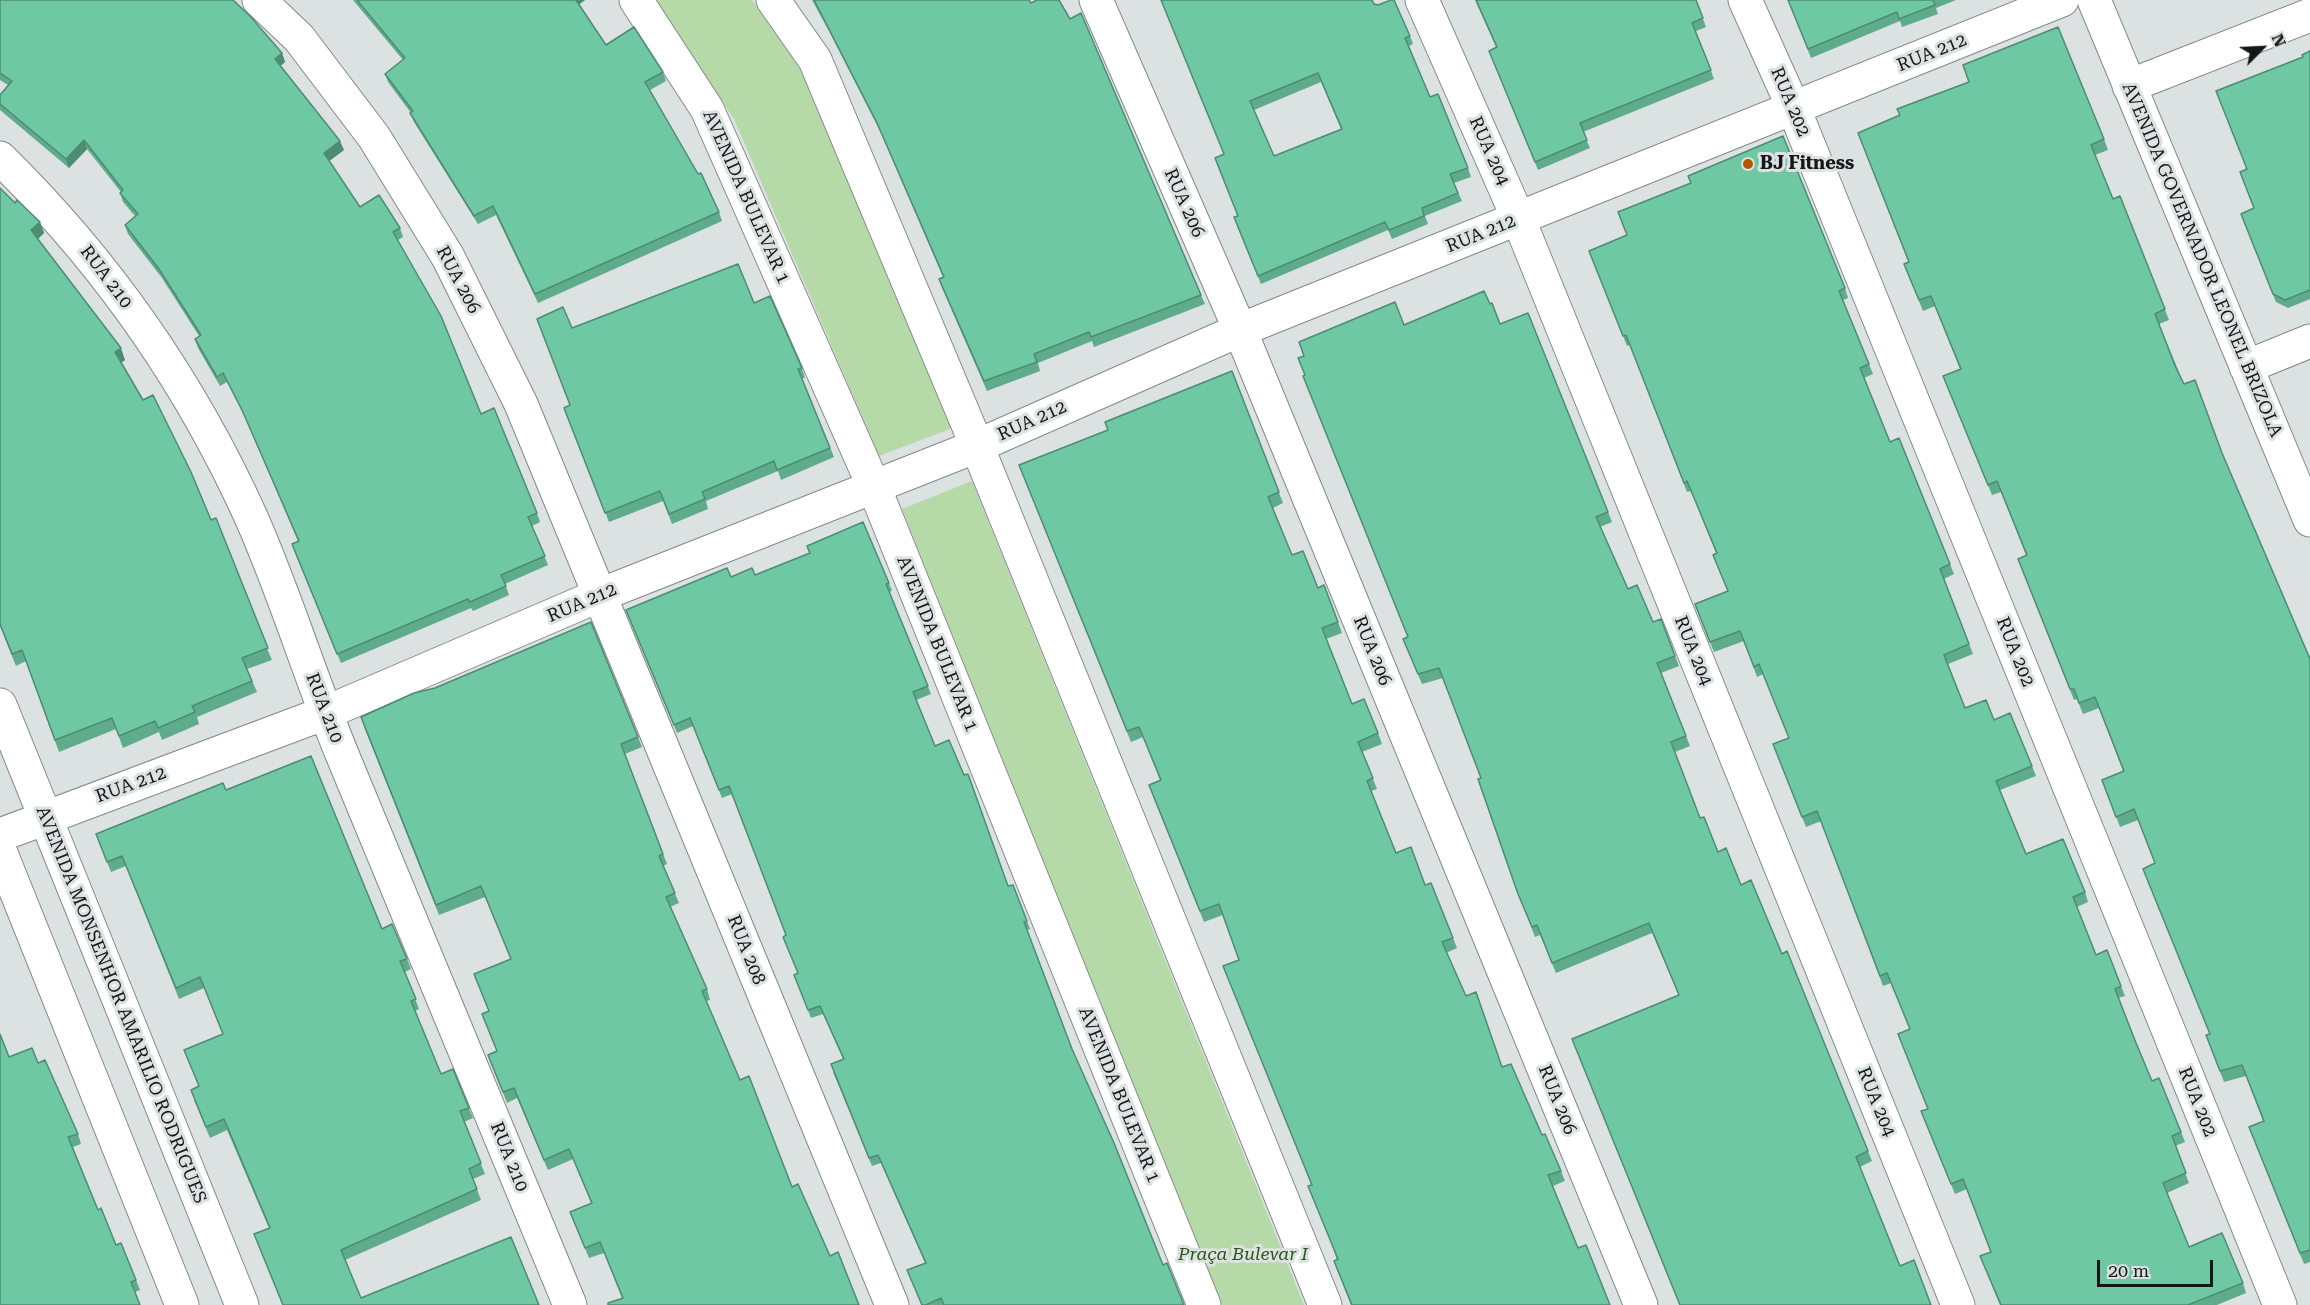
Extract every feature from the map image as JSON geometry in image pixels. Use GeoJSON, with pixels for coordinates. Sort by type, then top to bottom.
{"type":"FeatureCollection","features":[{"type":"Feature","properties":{"kind":"street","name":"RUA 206"},"geometry":{"type":"LineString","coordinates":[[259,0],[299,38],[374,136],[448,257],[521,404],[600,595]]}},
{"type":"Feature","properties":{"kind":"street","name":"AVENIDA BULEVAR 1"},"geometry":{"type":"LineString","coordinates":[[636,0],[707,109],[874,488],[1204,1305]]}},
{"type":"Feature","properties":{"kind":"street"},"geometry":{"type":"LineString","coordinates":[[773,0],[815,60],[977,446],[1325,1305]]}},
{"type":"Feature","properties":{"kind":"street","name":"RUA 206"},"geometry":{"type":"LineString","coordinates":[[1096,0],[1240,330],[1641,1305]]}},
{"type":"Feature","properties":{"kind":"street","name":"RUA 204"},"geometry":{"type":"LineString","coordinates":[[1422,0],[1519,220],[1958,1305]]}},
{"type":"Feature","properties":{"kind":"street","name":"RUA 202"},"geometry":{"type":"LineString","coordinates":[[1745,0],[1794,109],[2280,1305]]}},
{"type":"Feature","properties":{"kind":"street","name":"RUA 212"},"geometry":{"type":"LineString","coordinates":[[0,835],[325,713],[600,595],[977,446],[1240,330],[1519,220],[2062,0]]}},
{"type":"Feature","properties":{"kind":"street","name":"AVENIDA GOVERNADOR LEONEL BRIZOLA"},"geometry":{"type":"LineString","coordinates":[[2094,0],[2310,520]]}},
{"type":"Feature","properties":{"kind":"street"},"geometry":{"type":"LineString","coordinates":[[2129,86],[2310,15]]}},
{"type":"Feature","properties":{"kind":"street","name":"RUA 210"},"geometry":{"type":"LineString","coordinates":[[0,158],[53,210],[111,281],[161,353],[201,417],[252,518],[325,713],[570,1305]]}},
{"type":"Feature","properties":{"kind":"street"},"geometry":{"type":"LineString","coordinates":[[2246,366],[2310,341]]}},
{"type":"Feature","properties":{"kind":"street","name":"RUA 208"},"geometry":{"type":"LineString","coordinates":[[600,595],[892,1305]]}},
{"type":"Feature","properties":{"kind":"street","name":"AVENIDA MONSENHOR AMARILIO RODRIGUES"},"geometry":{"type":"LineString","coordinates":[[0,705],[242,1305]]}},
{"type":"Feature","properties":{"kind":"street"},"geometry":{"type":"LineString","coordinates":[[0,851],[182,1305]]}},
{"type":"Feature","properties":{"kind":"green space"},"geometry":{"type":"Polygon","coordinates":[[[655,0],[752,0],[801,71],[955,427],[879,456],[734,119],[655,0]]]}},
{"type":"Feature","properties":{"kind":"green space","name":"Praça Bulevar I"},"geometry":{"type":"Polygon","coordinates":[[[972,481],[1304,1305],[1222,1305],[902,509],[972,481]]]}},
{"type":"Feature","properties":{"kind":"building"},"geometry":{"type":"Polygon","coordinates":[[[0,0],[233,0],[250,16],[282,53],[275,59],[340,141],[324,153],[360,207],[379,195],[400,228],[393,232],[441,316],[481,414],[494,408],[537,513],[528,517],[545,556],[501,575],[506,586],[470,602],[468,599],[337,654],[292,544],[299,541],[242,410],[223,373],[217,377],[195,339],[201,335],[159,269],[125,225],[138,214],[120,193],[123,190],[84,140],[66,159],[0,104],[0,95],[12,81],[0,73],[0,0]]]}},
{"type":"Feature","properties":{"kind":"building"},"geometry":{"type":"Polygon","coordinates":[[[357,0],[576,0],[606,45],[634,27],[663,72],[645,82],[698,174],[701,173],[719,212],[535,294],[493,206],[474,216],[410,113],[413,111],[385,74],[405,58],[357,0]]]}},
{"type":"Feature","properties":{"kind":"building"},"geometry":{"type":"Polygon","coordinates":[[[814,0],[1029,0],[1031,3],[1037,0],[1059,0],[1070,19],[1081,13],[1201,295],[1091,337],[1089,332],[1034,354],[1037,362],[984,381],[939,279],[944,277],[877,123],[814,0]]]}},
{"type":"Feature","properties":{"kind":"building"},"geometry":{"type":"Polygon","coordinates":[[[1161,0],[1372,0],[1378,5],[1394,0],[1410,36],[1405,38],[1430,97],[1438,94],[1468,168],[1450,174],[1458,193],[1422,208],[1424,216],[1389,230],[1385,222],[1258,276],[1234,217],[1238,216],[1215,158],[1224,154],[1161,0]],[[1318,73],[1250,101],[1274,156],[1342,129],[1318,73]]]}},
{"type":"Feature","properties":{"kind":"building"},"geometry":{"type":"Polygon","coordinates":[[[1476,0],[1696,0],[1703,18],[1692,23],[1711,70],[1580,123],[1587,140],[1535,162],[1489,51],[1497,47],[1476,0]]]}},
{"type":"Feature","properties":{"kind":"building"},"geometry":{"type":"Polygon","coordinates":[[[1788,0],[1933,0],[1935,5],[1899,19],[1897,12],[1808,49],[1788,0]]]}},
{"type":"Feature","properties":{"kind":"building"},"geometry":{"type":"Polygon","coordinates":[[[2058,27],[2104,139],[2091,145],[2113,199],[2120,196],[2165,309],[2155,314],[2176,368],[2184,384],[2195,380],[2222,453],[2310,659],[2310,1250],[2300,1253],[2249,1127],[2264,1121],[2242,1065],[2220,1071],[2206,1035],[2210,1034],[2143,869],[2155,863],[2134,809],[2116,817],[2102,780],[2124,771],[2095,697],[2079,703],[2074,689],[2070,689],[2018,559],[2027,555],[1997,481],[1988,485],[1943,376],[1961,369],[1931,296],[1919,300],[1904,264],[1909,262],[1858,133],[1900,115],[1897,109],[1969,82],[1963,65],[2058,27]]]}},
{"type":"Feature","properties":{"kind":"building"},"geometry":{"type":"Polygon","coordinates":[[[2310,51],[2310,290],[2285,300],[2273,294],[2241,214],[2254,208],[2240,172],[2247,169],[2216,91],[2303,57],[2302,55],[2310,51]]]}},
{"type":"Feature","properties":{"kind":"building"},"geometry":{"type":"Polygon","coordinates":[[[1783,136],[1845,288],[1839,291],[1869,364],[1860,368],[1890,442],[1899,438],[1950,564],[1940,569],[1969,644],[1944,655],[1965,708],[1986,700],[1994,720],[2010,713],[2032,766],[1996,781],[2026,854],[2063,839],[2085,892],[2073,897],[2096,955],[2107,950],[2121,986],[2115,989],[2136,1043],[2152,1081],[2159,1078],[2181,1132],[2172,1136],[2186,1173],[2163,1183],[2189,1247],[2222,1233],[2243,1283],[2188,1305],[2001,1305],[1980,1256],[1991,1252],[1963,1179],[1951,1184],[1921,1111],[1928,1109],[1898,1034],[1910,1029],[1887,973],[1880,976],[1817,811],[1802,817],[1773,744],[1789,738],[1759,664],[1754,667],[1740,631],[1710,642],[1695,604],[1728,591],[1713,555],[1717,553],[1687,481],[1684,483],[1626,335],[1623,336],[1589,251],[1627,235],[1618,212],[1691,183],[1688,176],[1783,136]]]}},
{"type":"Feature","properties":{"kind":"building"},"geometry":{"type":"Polygon","coordinates":[[[0,188],[15,203],[17,200],[40,222],[31,230],[121,348],[115,352],[143,400],[153,395],[191,472],[211,520],[216,518],[268,648],[242,658],[252,681],[192,706],[195,712],[158,728],[155,721],[119,736],[112,718],[55,740],[22,650],[12,654],[0,624],[0,188]]]}},
{"type":"Feature","properties":{"kind":"building"},"geometry":{"type":"Polygon","coordinates":[[[738,264],[754,303],[770,296],[802,368],[798,369],[830,448],[777,470],[774,461],[702,492],[705,499],[669,514],[660,491],[605,513],[564,408],[570,405],[537,319],[563,307],[572,328],[738,264]]]}},
{"type":"Feature","properties":{"kind":"building"},"geometry":{"type":"Polygon","coordinates":[[[1484,291],[1490,304],[1492,303],[1500,324],[1528,313],[1608,512],[1596,517],[1628,589],[1637,585],[1653,622],[1661,619],[1675,656],[1657,663],[1686,736],[1671,742],[1700,818],[1704,817],[1718,852],[1726,848],[1741,885],[1751,880],[1782,954],[1787,951],[1868,1151],[1856,1157],[1900,1266],[1914,1260],[1931,1305],[1680,1305],[1572,1039],[1679,995],[1649,923],[1552,963],[1537,925],[1532,927],[1518,894],[1478,779],[1481,778],[1439,668],[1418,674],[1403,639],[1408,637],[1303,376],[1305,375],[1298,358],[1304,356],[1299,342],[1395,302],[1404,325],[1484,291]]]}},
{"type":"Feature","properties":{"kind":"building"},"geometry":{"type":"Polygon","coordinates":[[[1232,371],[1279,492],[1268,497],[1292,555],[1303,551],[1318,588],[1324,585],[1338,622],[1322,628],[1352,704],[1364,699],[1378,733],[1358,742],[1373,778],[1367,781],[1396,853],[1411,847],[1425,885],[1431,883],[1453,938],[1442,942],[1466,996],[1476,992],[1502,1067],[1511,1064],[1542,1135],[1545,1134],[1561,1171],[1548,1175],[1578,1248],[1586,1245],[1610,1305],[1352,1305],[1334,1261],[1338,1259],[1308,1186],[1312,1185],[1223,966],[1239,960],[1219,904],[1200,911],[1149,785],[1161,780],[1139,727],[1127,731],[1019,465],[1108,430],[1105,422],[1232,371]]]}},
{"type":"Feature","properties":{"kind":"building"},"geometry":{"type":"Polygon","coordinates":[[[863,522],[928,686],[913,692],[935,746],[949,740],[964,775],[968,774],[1008,886],[1013,885],[1027,921],[1024,922],[1072,1049],[1114,1143],[1163,1265],[1167,1263],[1184,1305],[944,1305],[941,1298],[922,1305],[907,1270],[926,1263],[878,1155],[869,1158],[831,1064],[844,1059],[820,1006],[808,1010],[794,975],[798,973],[783,937],[786,935],[729,786],[719,790],[690,718],[674,725],[626,610],[727,568],[731,577],[752,568],[755,575],[810,553],[807,546],[863,522]]]}},
{"type":"Feature","properties":{"kind":"building"},"geometry":{"type":"Polygon","coordinates":[[[591,622],[638,737],[621,744],[663,854],[659,856],[675,893],[666,897],[707,989],[702,991],[740,1080],[749,1076],[792,1187],[798,1184],[830,1256],[838,1252],[859,1305],[608,1305],[608,1303],[623,1298],[600,1242],[585,1248],[570,1212],[592,1203],[569,1149],[544,1160],[514,1088],[503,1092],[488,1055],[497,1051],[482,1014],[489,1011],[474,974],[511,959],[481,886],[436,905],[361,717],[414,693],[435,688],[591,622]]]}},
{"type":"Feature","properties":{"kind":"building"},"geometry":{"type":"Polygon","coordinates":[[[311,756],[382,929],[392,924],[407,959],[400,961],[416,999],[411,1001],[441,1074],[453,1069],[469,1108],[460,1111],[481,1163],[469,1169],[477,1189],[341,1250],[361,1298],[511,1237],[539,1305],[283,1305],[254,1234],[270,1228],[224,1119],[206,1127],[191,1090],[199,1086],[184,1050],[223,1034],[200,977],[176,988],[122,856],[107,862],[96,834],[223,783],[226,790],[311,756]]]}},
{"type":"Feature","properties":{"kind":"building"},"geometry":{"type":"Polygon","coordinates":[[[0,1034],[9,1057],[32,1048],[38,1063],[45,1060],[78,1134],[68,1137],[98,1210],[101,1208],[116,1245],[121,1243],[136,1280],[131,1282],[140,1305],[0,1305],[0,1034]]]}},
{"type":"Feature","properties":{"kind":"place","name":"BJ Fitness"},"geometry":{"type":"Point","coordinates":[1748,164]}}]}
